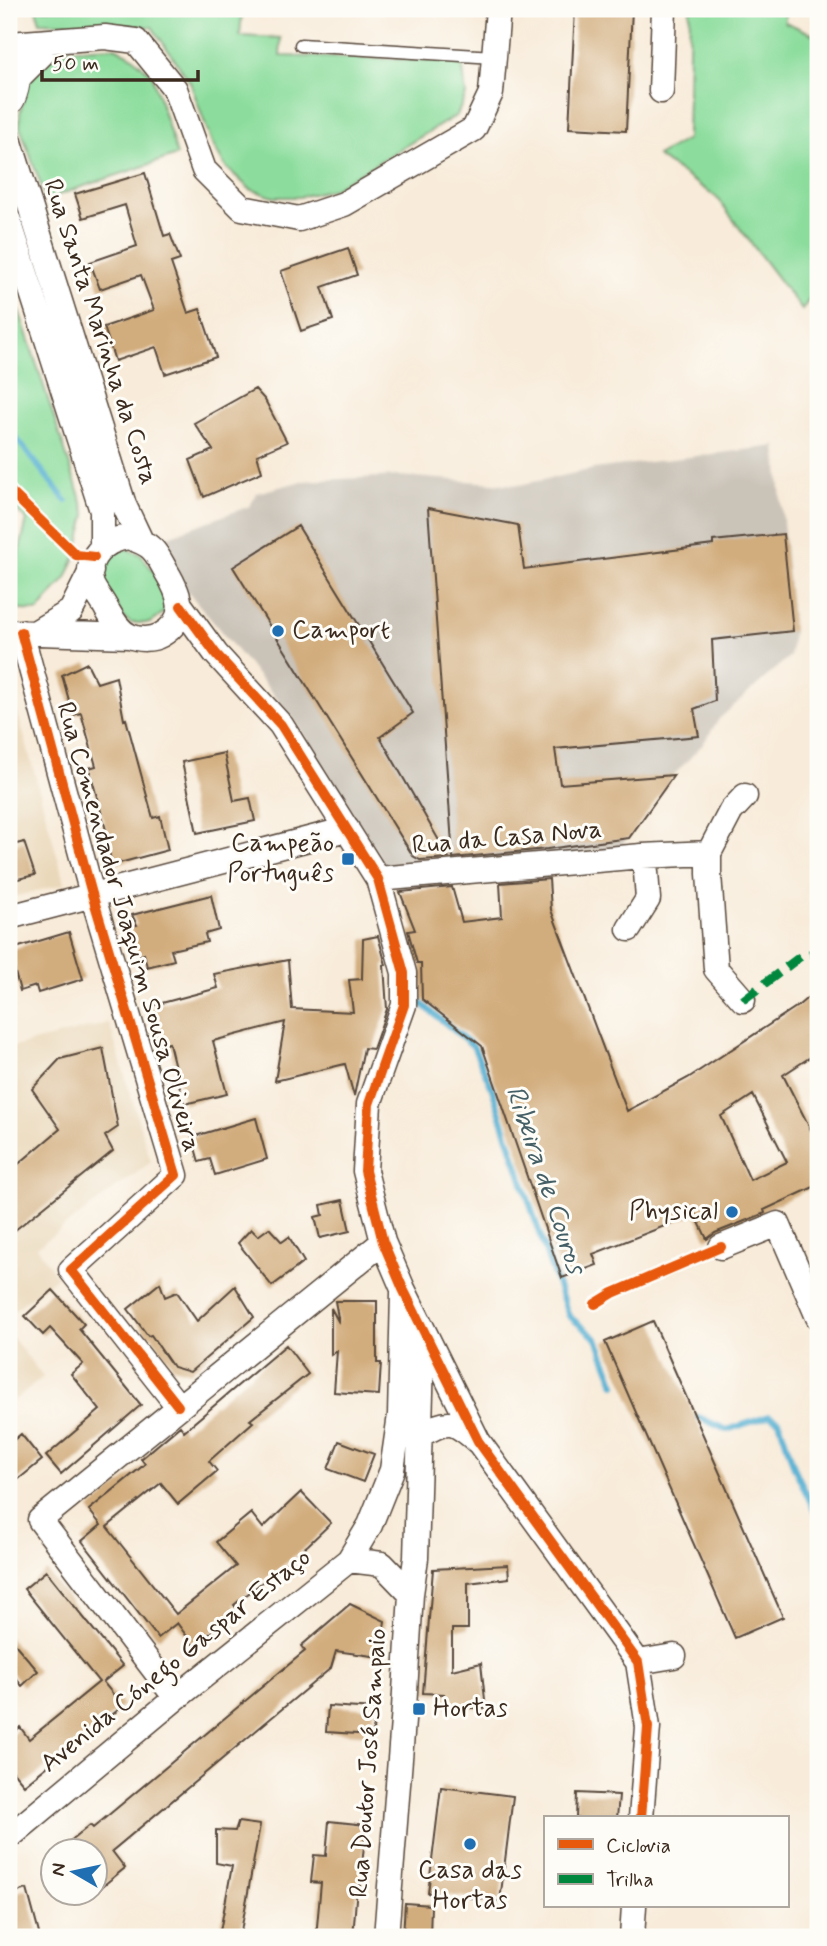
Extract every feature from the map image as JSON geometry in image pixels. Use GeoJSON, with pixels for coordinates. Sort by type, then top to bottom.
{"type":"FeatureCollection","features":[{"type":"Feature","properties":{"kind":"street"},"geometry":{"type":"LineString","coordinates":[[9,44],[105,37],[136,41],[176,89],[204,170],[242,208],[299,219],[344,204],[474,129],[491,93],[498,9]]}},
{"type":"Feature","properties":{"kind":"street"},"geometry":{"type":"LineString","coordinates":[[661,91],[664,9]]}},
{"type":"Feature","properties":{"kind":"street"},"geometry":{"type":"LineString","coordinates":[[10,86],[54,42]]}},
{"type":"Feature","properties":{"kind":"street","name":"Rua Santa Marinha da Costa"},"geometry":{"type":"LineString","coordinates":[[9,139],[121,496],[141,541]]}},
{"type":"Feature","properties":{"kind":"street","name":"Rua Santa Marinha da Costa"},"geometry":{"type":"LineString","coordinates":[[9,221],[102,511],[102,546]]}},
{"type":"Feature","properties":{"kind":"street"},"geometry":{"type":"LineString","coordinates":[[128,537],[153,549],[178,592],[181,606],[177,619],[169,630],[157,637],[143,639],[130,636],[22,632],[71,611],[91,571],[94,557],[102,546],[114,539],[128,537]]}},
{"type":"Feature","properties":{"kind":"street"},"geometry":{"type":"LineString","coordinates":[[91,571],[92,585],[118,628],[130,636]]}},
{"type":"Feature","properties":{"kind":"street","name":"Rua Doutor José Sampaio"},"geometry":{"type":"LineString","coordinates":[[181,606],[216,654],[281,724],[377,879],[404,972],[404,1005],[369,1104],[365,1171],[383,1242],[403,1289],[478,1441],[638,1662]]}},
{"type":"Feature","properties":{"kind":"street","name":"Rua Comendador Joaquim Sousa Oliveira"},"geometry":{"type":"LineString","coordinates":[[22,632],[92,894],[176,1175],[72,1270],[178,1406]]}},
{"type":"Feature","properties":{"kind":"street","name":"Rua Doutor José Sampaio"},"geometry":{"type":"LineString","coordinates":[[157,637],[189,644],[216,654]]}},
{"type":"Feature","properties":{"kind":"street"},"geometry":{"type":"LineString","coordinates":[[743,1000],[716,968],[709,853],[732,811],[745,796]]}},
{"type":"Feature","properties":{"kind":"street"},"geometry":{"type":"LineString","coordinates":[[9,917],[346,829]]}},
{"type":"Feature","properties":{"kind":"street","name":"Rua da Casa Nova"},"geometry":{"type":"LineString","coordinates":[[377,879],[642,856],[709,853]]}},
{"type":"Feature","properties":{"kind":"street","name":"Rua da Casa Nova"},"geometry":{"type":"LineString","coordinates":[[629,929],[648,899],[642,856]]}},
{"type":"Feature","properties":{"kind":"street"},"geometry":{"type":"LineString","coordinates":[[721,1247],[778,1224],[815,1301]]}},
{"type":"Feature","properties":{"kind":"street"},"geometry":{"type":"LineString","coordinates":[[176,1698],[40,1520],[383,1242]]}},
{"type":"Feature","properties":{"kind":"street","name":"Rua Doutor José Sampaio"},"geometry":{"type":"LineString","coordinates":[[386,1937],[411,1594],[416,1558],[422,1360],[403,1289]]}},
{"type":"Feature","properties":{"kind":"street","name":"Rua Doutor José Sampaio"},"geometry":{"type":"LineString","coordinates":[[349,1560],[370,1525],[392,1470],[400,1415],[403,1289]]}},
{"type":"Feature","properties":{"kind":"street"},"geometry":{"type":"LineString","coordinates":[[420,1435],[440,1424],[458,1425],[478,1441]]}},
{"type":"Feature","properties":{"kind":"street"},"geometry":{"type":"LineString","coordinates":[[349,1560],[382,1563],[411,1594]]}},
{"type":"Feature","properties":{"kind":"street","name":"Avenida Cónego Gaspar Estaço"},"geometry":{"type":"LineString","coordinates":[[9,1837],[176,1698],[349,1560]]}},
{"type":"Feature","properties":{"kind":"street"},"geometry":{"type":"LineString","coordinates":[[641,1816],[648,1727],[638,1662],[674,1656]]}},
{"type":"Feature","properties":{"kind":"street"},"geometry":{"type":"LineString","coordinates":[[632,1937],[634,1908]]}},
{"type":"Feature","properties":{"kind":"lane"},"geometry":{"type":"LineString","coordinates":[[301,45],[494,57]]}},
{"type":"Feature","properties":{"kind":"shaded area"},"geometry":{"type":"Polygon","coordinates":[[[776,446],[793,631],[790,656],[719,719],[703,744],[674,775],[619,849],[400,872],[384,863],[293,718],[185,588],[157,540],[250,506],[257,493],[302,481],[399,476],[519,485],[594,469],[776,446]]]}},
{"type":"Feature","properties":{"kind":"shaded area"},"geometry":{"type":"Polygon","coordinates":[[[17,710],[65,884],[9,898],[9,712],[17,710]]]}},
{"type":"Feature","properties":{"kind":"shaded area"},"geometry":{"type":"Polygon","coordinates":[[[109,1023],[151,1162],[37,1247],[57,1277],[9,1314],[9,1048],[109,1023]]]}},
{"type":"Feature","properties":{"kind":"shaded area"},"geometry":{"type":"Polygon","coordinates":[[[9,1333],[43,1377],[9,1404],[9,1333]]]}},
{"type":"Feature","properties":{"kind":"green space"},"geometry":{"type":"Polygon","coordinates":[[[36,9],[242,12],[240,36],[281,38],[280,56],[462,61],[466,95],[457,115],[333,189],[299,197],[273,197],[250,189],[225,166],[212,143],[190,82],[152,27],[40,22],[36,9]]]}},
{"type":"Feature","properties":{"kind":"green space"},"geometry":{"type":"Polygon","coordinates":[[[690,9],[785,9],[785,22],[815,35],[818,51],[818,286],[802,310],[716,197],[657,156],[687,139],[690,9]]]}},
{"type":"Feature","properties":{"kind":"green space"},"geometry":{"type":"Polygon","coordinates":[[[115,47],[132,56],[152,75],[177,155],[46,199],[20,127],[20,113],[28,81],[52,57],[69,49],[115,47]]]}},
{"type":"Feature","properties":{"kind":"green space"},"geometry":{"type":"Polygon","coordinates":[[[9,280],[86,515],[76,555],[66,578],[38,611],[9,609],[9,585],[27,520],[9,503],[9,280]]]}},
{"type":"Feature","properties":{"kind":"green space"},"geometry":{"type":"Polygon","coordinates":[[[124,548],[140,554],[165,586],[167,604],[164,612],[150,623],[131,623],[123,617],[102,580],[103,562],[124,548]]]}},
{"type":"Feature","properties":{"kind":"building"},"geometry":{"type":"Polygon","coordinates":[[[575,9],[632,9],[626,131],[569,128],[575,9]]]}},
{"type":"Feature","properties":{"kind":"building"},"geometry":{"type":"Polygon","coordinates":[[[145,173],[164,236],[170,234],[180,260],[171,263],[188,313],[200,309],[216,357],[165,374],[156,347],[115,361],[104,327],[154,310],[141,275],[100,289],[90,262],[137,246],[125,205],[83,218],[75,194],[145,173]]]}},
{"type":"Feature","properties":{"kind":"building"},"geometry":{"type":"Polygon","coordinates":[[[348,248],[357,275],[322,287],[333,320],[301,331],[281,271],[348,248]]]}},
{"type":"Feature","properties":{"kind":"building"},"geometry":{"type":"Polygon","coordinates":[[[255,389],[265,400],[287,442],[257,455],[262,472],[204,497],[190,460],[213,450],[194,423],[255,389]]]}},
{"type":"Feature","properties":{"kind":"building"},"geometry":{"type":"Polygon","coordinates":[[[428,508],[518,525],[524,569],[713,545],[713,541],[783,534],[793,631],[712,640],[715,701],[694,709],[699,736],[555,749],[560,784],[674,775],[629,838],[453,858],[428,508]]]}},
{"type":"Feature","properties":{"kind":"building"},"geometry":{"type":"Polygon","coordinates":[[[298,526],[413,713],[380,737],[449,858],[420,860],[413,856],[233,567],[298,526]]]}},
{"type":"Feature","properties":{"kind":"building"},"geometry":{"type":"Polygon","coordinates":[[[87,663],[97,683],[116,677],[124,720],[126,719],[153,818],[160,816],[168,850],[112,865],[104,831],[106,830],[89,768],[96,766],[81,713],[73,715],[62,675],[87,663]]]}},
{"type":"Feature","properties":{"kind":"building"},"geometry":{"type":"Polygon","coordinates":[[[224,753],[234,801],[250,798],[255,821],[197,833],[182,762],[224,753]]]}},
{"type":"Feature","properties":{"kind":"building"},"geometry":{"type":"Polygon","coordinates":[[[24,842],[35,875],[9,881],[9,846],[24,842]]]}},
{"type":"Feature","properties":{"kind":"building"},"geometry":{"type":"Polygon","coordinates":[[[549,879],[551,910],[627,1111],[688,1078],[799,1005],[818,989],[818,1052],[783,1075],[818,1144],[818,1185],[707,1239],[695,1214],[593,1254],[597,1265],[562,1278],[482,1046],[422,999],[421,963],[417,963],[408,931],[415,930],[400,892],[452,887],[462,922],[502,917],[500,883],[549,879]],[[753,1095],[721,1116],[750,1180],[787,1162],[753,1095]]]}},
{"type":"Feature","properties":{"kind":"building"},"geometry":{"type":"Polygon","coordinates":[[[211,895],[219,930],[205,934],[207,942],[171,950],[174,960],[147,967],[144,954],[137,956],[130,926],[137,925],[132,915],[211,895]]]}},
{"type":"Feature","properties":{"kind":"building"},"geometry":{"type":"Polygon","coordinates":[[[69,932],[83,979],[38,993],[36,986],[20,991],[9,950],[69,932]]]}},
{"type":"Feature","properties":{"kind":"building"},"geometry":{"type":"Polygon","coordinates":[[[378,936],[386,965],[387,1009],[373,1049],[364,1048],[354,1096],[345,1064],[275,1081],[285,1022],[213,1041],[227,1094],[184,1104],[169,1043],[157,1046],[147,1007],[218,988],[214,974],[288,960],[292,1009],[353,1012],[349,980],[362,979],[363,939],[378,936]]]}},
{"type":"Feature","properties":{"kind":"building"},"geometry":{"type":"Polygon","coordinates":[[[103,1048],[118,1127],[105,1136],[113,1151],[9,1235],[9,1172],[60,1129],[32,1089],[60,1059],[103,1048]]]}},
{"type":"Feature","properties":{"kind":"building"},"geometry":{"type":"Polygon","coordinates":[[[256,1118],[267,1159],[215,1175],[210,1159],[199,1162],[192,1137],[256,1118]]]}},
{"type":"Feature","properties":{"kind":"building"},"geometry":{"type":"Polygon","coordinates":[[[343,1200],[350,1231],[320,1238],[315,1217],[323,1215],[321,1205],[343,1200]]]}},
{"type":"Feature","properties":{"kind":"building"},"geometry":{"type":"Polygon","coordinates":[[[269,1228],[282,1242],[289,1237],[304,1262],[272,1286],[238,1243],[251,1229],[258,1236],[269,1228]]]}},
{"type":"Feature","properties":{"kind":"building"},"geometry":{"type":"Polygon","coordinates":[[[160,1283],[165,1297],[177,1292],[197,1321],[235,1286],[254,1317],[190,1372],[173,1367],[151,1335],[148,1336],[128,1309],[160,1283]]]}},
{"type":"Feature","properties":{"kind":"building"},"geometry":{"type":"Polygon","coordinates":[[[53,1290],[84,1324],[79,1329],[141,1405],[61,1474],[46,1456],[100,1410],[71,1374],[83,1364],[50,1328],[43,1335],[25,1316],[53,1290]]]}},
{"type":"Feature","properties":{"kind":"building"},"geometry":{"type":"Polygon","coordinates":[[[335,1301],[377,1301],[377,1363],[381,1363],[379,1395],[334,1392],[337,1351],[331,1355],[331,1308],[339,1323],[335,1301]]]}},
{"type":"Feature","properties":{"kind":"building"},"geometry":{"type":"Polygon","coordinates":[[[653,1321],[783,1617],[735,1638],[605,1342],[653,1321]]]}},
{"type":"Feature","properties":{"kind":"building"},"geometry":{"type":"Polygon","coordinates":[[[286,1345],[308,1374],[250,1420],[253,1422],[209,1461],[217,1471],[178,1504],[161,1483],[107,1527],[176,1614],[236,1566],[216,1542],[251,1513],[263,1528],[301,1492],[331,1523],[234,1605],[239,1611],[194,1646],[177,1623],[158,1638],[82,1541],[101,1525],[89,1510],[145,1464],[141,1459],[180,1426],[184,1431],[286,1345]]]}},
{"type":"Feature","properties":{"kind":"building"},"geometry":{"type":"Polygon","coordinates":[[[21,1434],[42,1460],[9,1487],[9,1444],[21,1434]]]}},
{"type":"Feature","properties":{"kind":"building"},"geometry":{"type":"Polygon","coordinates":[[[339,1441],[374,1454],[363,1482],[328,1469],[339,1441]]]}},
{"type":"Feature","properties":{"kind":"building"},"geometry":{"type":"Polygon","coordinates":[[[508,1565],[509,1578],[468,1583],[468,1629],[452,1629],[452,1670],[481,1663],[486,1709],[446,1706],[444,1694],[423,1693],[433,1569],[508,1565]]]}},
{"type":"Feature","properties":{"kind":"building"},"geometry":{"type":"Polygon","coordinates":[[[46,1571],[123,1666],[103,1682],[123,1706],[24,1785],[9,1767],[9,1737],[20,1727],[29,1739],[99,1682],[24,1589],[46,1571]]]}},
{"type":"Feature","properties":{"kind":"building"},"geometry":{"type":"Polygon","coordinates":[[[350,1604],[385,1621],[380,1657],[336,1651],[331,1668],[112,1851],[125,1868],[108,1882],[108,1838],[74,1838],[90,1825],[93,1828],[305,1651],[301,1646],[350,1604]]]}},
{"type":"Feature","properties":{"kind":"building"},"geometry":{"type":"Polygon","coordinates":[[[9,1637],[38,1671],[22,1686],[9,1669],[9,1637]]]}},
{"type":"Feature","properties":{"kind":"building"},"geometry":{"type":"Polygon","coordinates":[[[328,1706],[374,1709],[373,1735],[326,1732],[328,1706]]]}},
{"type":"Feature","properties":{"kind":"building","name":"Casa das Hortas"},"geometry":{"type":"Polygon","coordinates":[[[441,1787],[513,1796],[500,1901],[428,1893],[441,1787]]]}},
{"type":"Feature","properties":{"kind":"building"},"geometry":{"type":"Polygon","coordinates":[[[577,1793],[619,1795],[617,1816],[576,1816],[577,1793]]]}},
{"type":"Feature","properties":{"kind":"building"},"geometry":{"type":"Polygon","coordinates":[[[329,1821],[366,1825],[353,1937],[316,1937],[321,1883],[311,1882],[314,1855],[326,1856],[329,1821]]]}},
{"type":"Feature","properties":{"kind":"building"},"geometry":{"type":"Polygon","coordinates":[[[238,1822],[260,1825],[240,1937],[219,1937],[232,1866],[216,1863],[216,1830],[235,1831],[238,1822]]]}},
{"type":"Feature","properties":{"kind":"building"},"geometry":{"type":"Polygon","coordinates":[[[27,1889],[40,1937],[9,1937],[9,1894],[27,1889]]]}},
{"type":"Feature","properties":{"kind":"building"},"geometry":{"type":"Polygon","coordinates":[[[405,1903],[431,1905],[430,1937],[403,1937],[405,1903]]]}},
{"type":"Feature","properties":{"kind":"waterway","name":"Ribeira de Couros"},"geometry":{"type":"LineString","coordinates":[[9,429],[66,501]]}},
{"type":"Feature","properties":{"kind":"waterway","name":"Ribeira de Couros"},"geometry":{"type":"LineString","coordinates":[[417,1000],[473,1046],[491,1086],[569,1316],[597,1339],[615,1384]]}},
{"type":"Feature","properties":{"kind":"waterway","name":"Ribeira de Couros"},"geometry":{"type":"LineString","coordinates":[[698,1417],[727,1430],[769,1416],[779,1421],[794,1467],[818,1518]]}},
{"type":"Feature","properties":{"kind":"marked path"},"geometry":{"type":"LineString","coordinates":[[743,1000],[801,956],[818,952]]}},
{"type":"Feature","properties":{"kind":"cycle path"},"geometry":{"type":"LineString","coordinates":[[9,490],[76,555],[94,557]]}},
{"type":"Feature","properties":{"kind":"cycle path"},"geometry":{"type":"LineString","coordinates":[[181,606],[216,654],[281,725],[378,879],[404,973],[404,1005],[369,1104],[365,1171],[383,1242],[403,1289],[478,1441],[638,1662],[648,1727],[641,1816]]}},
{"type":"Feature","properties":{"kind":"cycle path"},"geometry":{"type":"LineString","coordinates":[[21,632],[92,894],[176,1175],[71,1270],[178,1406]]}},
{"type":"Feature","properties":{"kind":"cycle path"},"geometry":{"type":"LineString","coordinates":[[595,1304],[613,1293],[721,1247]]}},
{"type":"Feature","properties":{"kind":"place","name":"Camport"},"geometry":{"type":"Point","coordinates":[278,631]}},
{"type":"Feature","properties":{"kind":"place","name":"Campeão Português"},"geometry":{"type":"Point","coordinates":[348,859]}},
{"type":"Feature","properties":{"kind":"place","name":"Physical"},"geometry":{"type":"Point","coordinates":[732,1212]}},
{"type":"Feature","properties":{"kind":"place","name":"Hortas"},"geometry":{"type":"Point","coordinates":[419,1709]}},
{"type":"Feature","properties":{"kind":"place","name":"Casa das Hortas"},"geometry":{"type":"Point","coordinates":[470,1844]}}]}
